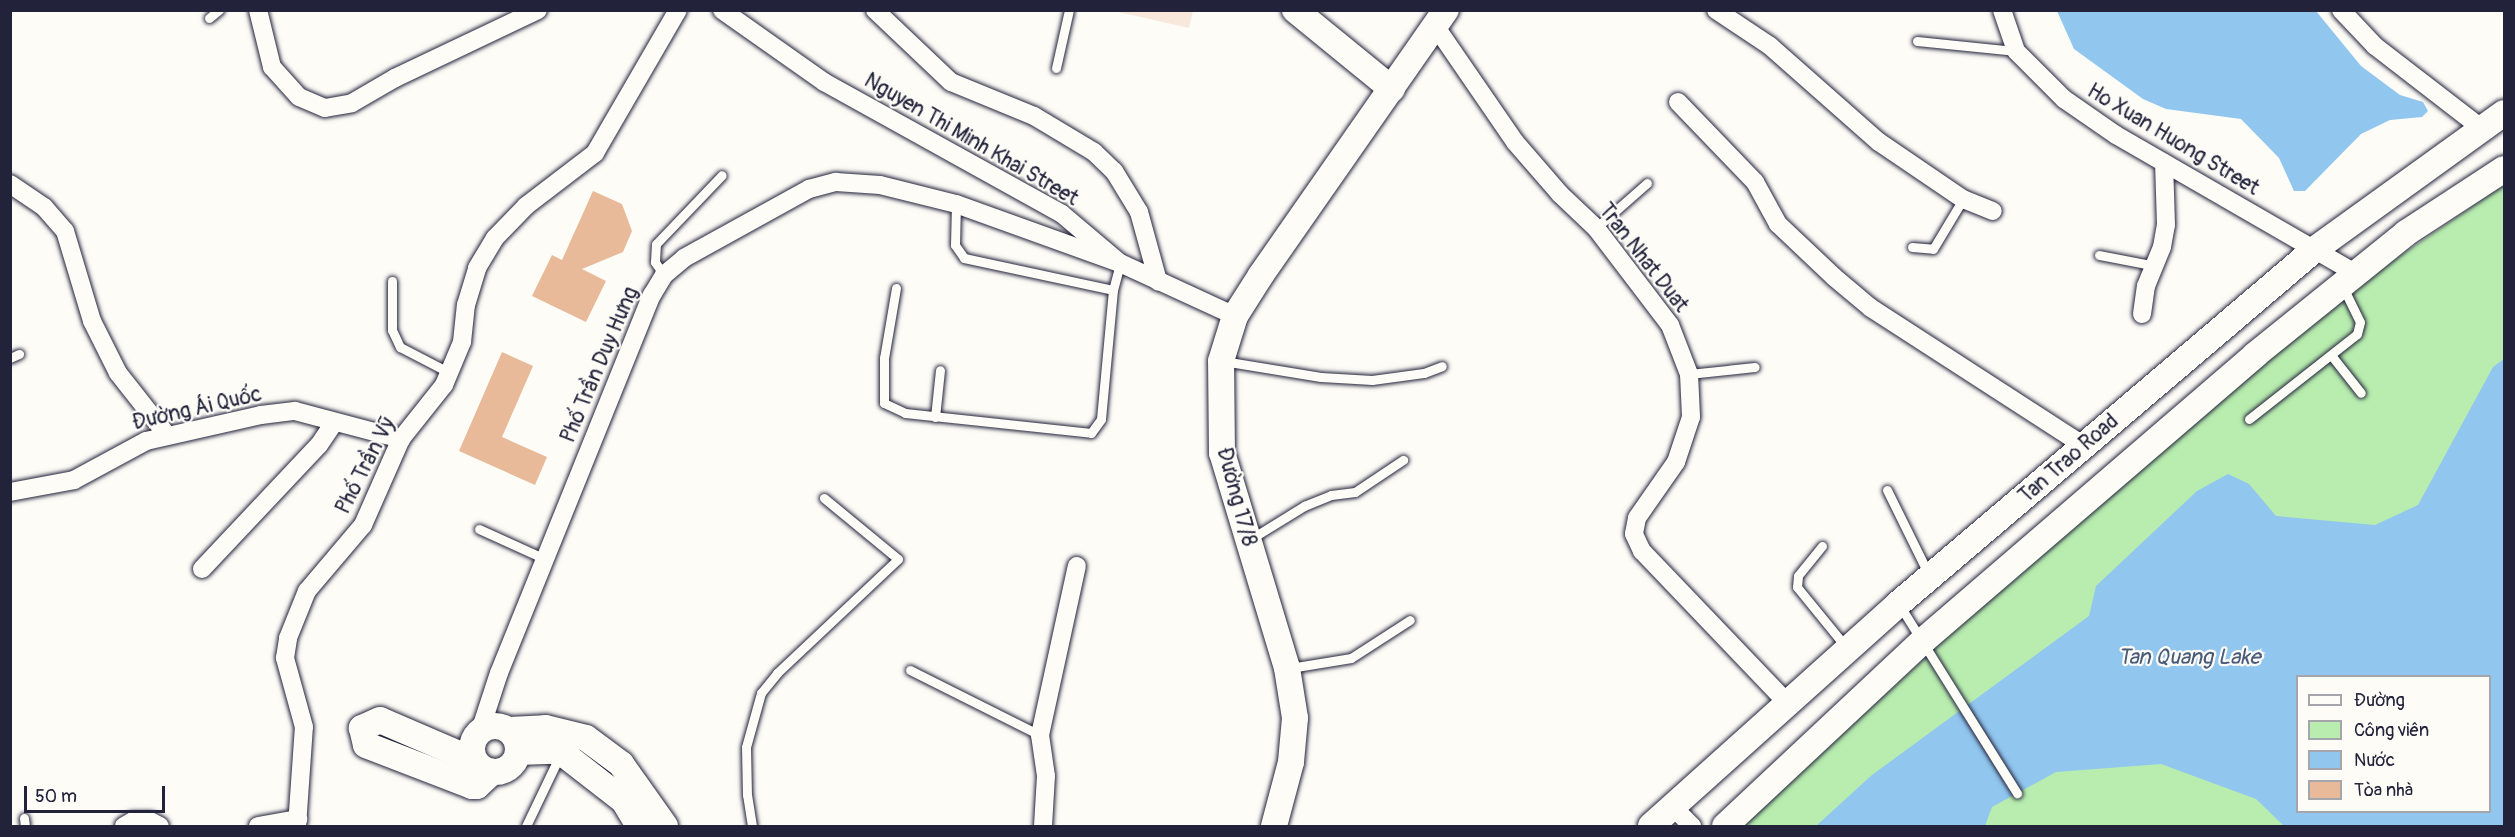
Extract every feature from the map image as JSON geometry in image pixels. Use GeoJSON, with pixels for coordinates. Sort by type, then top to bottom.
{"type":"FeatureCollection","features":[{"type":"Feature","properties":{"kind":"main road"},"geometry":{"type":"LineString","coordinates":[[1295,10],[1392,89]]}},
{"type":"Feature","properties":{"kind":"main road","name":"Đường 17/8"},"geometry":{"type":"LineString","coordinates":[[1274,826],[1291,762],[1294,718],[1287,668],[1222,453],[1221,361],[1234,316],[1441,19]]}},
{"type":"Feature","properties":{"kind":"main road","name":"Tan Trao Road"},"geometry":{"type":"LineString","coordinates":[[1651,826],[1898,604],[2314,250],[2505,113]]}},
{"type":"Feature","properties":{"kind":"main road","name":"Tan Trao Road"},"geometry":{"type":"LineString","coordinates":[[1725,826],[1924,640],[2348,279],[2406,233],[2505,169]]}},
{"type":"Feature","properties":{"kind":"main road"},"geometry":{"type":"LineString","coordinates":[[514,741],[512,765],[483,767],[472,749],[480,731],[493,726],[514,741],[561,753],[594,774],[624,801],[639,826]]}},
{"type":"Feature","properties":{"kind":"main road"},"geometry":{"type":"LineString","coordinates":[[514,741],[545,728],[586,738],[621,764],[665,826]]}},
{"type":"Feature","properties":{"kind":"street"},"geometry":{"type":"LineString","coordinates":[[258,10],[272,67],[299,96],[325,108],[352,103],[405,73],[537,11]]}},
{"type":"Feature","properties":{"kind":"street","name":"Phố Trần Vỹ"},"geometry":{"type":"LineString","coordinates":[[297,823],[304,727],[287,674],[288,638],[307,591],[371,511],[401,440],[450,373],[462,342],[466,305],[477,268],[489,248],[526,206],[595,153],[678,10]]}},
{"type":"Feature","properties":{"kind":"street","name":"Nguyen Thi Minh Khai Street"},"geometry":{"type":"LineString","coordinates":[[722,10],[824,82],[1062,214],[1120,263],[1234,316]]}},
{"type":"Feature","properties":{"kind":"street"},"geometry":{"type":"LineString","coordinates":[[875,10],[951,82],[1034,116],[1094,152],[1114,171],[1139,212],[1158,280]]}},
{"type":"Feature","properties":{"kind":"street","name":"Ho Xuan Huong Street"},"geometry":{"type":"LineString","coordinates":[[2002,10],[2016,51],[2064,99],[2164,163],[2314,250],[2348,279]]}},
{"type":"Feature","properties":{"kind":"street"},"geometry":{"type":"LineString","coordinates":[[2341,10],[2375,46],[2481,128]]}},
{"type":"Feature","properties":{"kind":"street"},"geometry":{"type":"LineString","coordinates":[[1724,13],[1794,66],[1855,124],[1963,199],[1993,211]]}},
{"type":"Feature","properties":{"kind":"street","name":"Tran Nhat Duat"},"geometry":{"type":"LineString","coordinates":[[1441,19],[1515,142],[1560,194],[1596,228],[1670,325],[1689,374],[1691,417],[1676,462],[1637,518],[1634,534],[1642,551],[1788,704]]}},
{"type":"Feature","properties":{"kind":"street"},"geometry":{"type":"LineString","coordinates":[[1678,102],[1755,182],[1778,224],[1870,308],[2083,445]]}},
{"type":"Feature","properties":{"kind":"street"},"geometry":{"type":"LineString","coordinates":[[2142,314],[2151,266],[2162,247],[2166,225],[2164,163]]}},
{"type":"Feature","properties":{"kind":"street","name":"Phố Trần Duy Hưng"},"geometry":{"type":"LineString","coordinates":[[480,731],[545,559],[652,295],[664,275],[684,258],[809,189],[836,182],[880,185],[956,204],[1120,263]]}},
{"type":"Feature","properties":{"kind":"street"},"geometry":{"type":"LineString","coordinates":[[10,184],[44,207],[64,231],[74,251],[92,321],[118,373],[167,435]]}},
{"type":"Feature","properties":{"kind":"street","name":"Đường Ái Quốc"},"geometry":{"type":"LineString","coordinates":[[10,492],[74,480],[126,449],[167,435],[295,411],[401,440]]}},
{"type":"Feature","properties":{"kind":"street"},"geometry":{"type":"LineString","coordinates":[[202,569],[319,444],[334,423]]}},
{"type":"Feature","properties":{"kind":"street"},"geometry":{"type":"LineString","coordinates":[[1042,826],[1046,776],[1040,735],[1077,566]]}},
{"type":"Feature","properties":{"kind":"street"},"geometry":{"type":"LineString","coordinates":[[1672,807],[1692,826]]}},
{"type":"Feature","properties":{"kind":"street"},"geometry":{"type":"LineString","coordinates":[[124,826],[133,821],[150,821],[160,826]]}},
{"type":"Feature","properties":{"kind":"street"},"geometry":{"type":"LineString","coordinates":[[258,826],[297,823]]}},
{"type":"Feature","properties":{"kind":"lane"},"geometry":{"type":"LineString","coordinates":[[209,18],[219,10]]}},
{"type":"Feature","properties":{"kind":"lane"},"geometry":{"type":"LineString","coordinates":[[1056,68],[1069,10]]}},
{"type":"Feature","properties":{"kind":"lane"},"geometry":{"type":"LineString","coordinates":[[1917,41],[2016,51]]}},
{"type":"Feature","properties":{"kind":"lane"},"geometry":{"type":"LineString","coordinates":[[664,275],[654,262],[656,244],[722,175]]}},
{"type":"Feature","properties":{"kind":"lane"},"geometry":{"type":"LineString","coordinates":[[1596,228],[1647,183]]}},
{"type":"Feature","properties":{"kind":"lane"},"geometry":{"type":"LineString","coordinates":[[1912,247],[1934,249],[1963,199]]}},
{"type":"Feature","properties":{"kind":"lane"},"geometry":{"type":"LineString","coordinates":[[956,204],[956,245],[964,258],[1113,290]]}},
{"type":"Feature","properties":{"kind":"lane"},"geometry":{"type":"LineString","coordinates":[[2099,255],[2151,266]]}},
{"type":"Feature","properties":{"kind":"lane"},"geometry":{"type":"LineString","coordinates":[[896,288],[884,358],[884,403],[905,413],[1091,433],[1101,419],[1113,290],[1120,263]]}},
{"type":"Feature","properties":{"kind":"lane"},"geometry":{"type":"LineString","coordinates":[[2249,419],[2357,334],[2360,322],[2348,279]]}},
{"type":"Feature","properties":{"kind":"lane"},"geometry":{"type":"LineString","coordinates":[[392,280],[395,341],[408,352],[450,373]]}},
{"type":"Feature","properties":{"kind":"lane"},"geometry":{"type":"LineString","coordinates":[[2331,355],[2361,393]]}},
{"type":"Feature","properties":{"kind":"lane"},"geometry":{"type":"LineString","coordinates":[[1221,361],[1321,377],[1372,380],[1424,373],[1442,366]]}},
{"type":"Feature","properties":{"kind":"lane"},"geometry":{"type":"LineString","coordinates":[[1689,374],[1755,367]]}},
{"type":"Feature","properties":{"kind":"lane"},"geometry":{"type":"LineString","coordinates":[[935,417],[940,370]]}},
{"type":"Feature","properties":{"kind":"lane"},"geometry":{"type":"LineString","coordinates":[[1247,541],[1304,506],[1331,495],[1355,492],[1403,460]]}},
{"type":"Feature","properties":{"kind":"lane"},"geometry":{"type":"LineString","coordinates":[[1887,490],[1930,578]]}},
{"type":"Feature","properties":{"kind":"lane"},"geometry":{"type":"LineString","coordinates":[[752,826],[747,795],[746,747],[761,693],[777,672],[898,559],[824,498]]}},
{"type":"Feature","properties":{"kind":"lane"},"geometry":{"type":"LineString","coordinates":[[479,529],[545,559]]}},
{"type":"Feature","properties":{"kind":"lane"},"geometry":{"type":"LineString","coordinates":[[1822,546],[1798,576],[1797,587],[1848,650]]}},
{"type":"Feature","properties":{"kind":"lane"},"geometry":{"type":"LineString","coordinates":[[1898,604],[1924,640],[1963,708],[2018,793]]}},
{"type":"Feature","properties":{"kind":"lane"},"geometry":{"type":"LineString","coordinates":[[1287,668],[1351,658],[1410,620]]}},
{"type":"Feature","properties":{"kind":"lane"},"geometry":{"type":"LineString","coordinates":[[910,670],[1040,735]]}},
{"type":"Feature","properties":{"kind":"lane"},"geometry":{"type":"LineString","coordinates":[[526,826],[561,753]]}},
{"type":"Feature","properties":{"kind":"shaded area"},"geometry":{"type":"Polygon","coordinates":[[[1114,11],[1193,11],[1189,28],[1114,11]]]}},
{"type":"Feature","properties":{"kind":"green space"},"geometry":{"type":"Polygon","coordinates":[[[2504,185],[2504,826],[1742,826],[2254,355],[2504,185]]]}},
{"type":"Feature","properties":{"kind":"water"},"geometry":{"type":"Polygon","coordinates":[[[2057,11],[2316,11],[2361,66],[2400,95],[2423,102],[2428,111],[2422,117],[2390,120],[2361,134],[2305,191],[2294,191],[2279,158],[2241,119],[2166,109],[2143,99],[2074,49],[2057,11]]]}},
{"type":"Feature","properties":{"kind":"water","name":"Tan Quang Lake"},"geometry":{"type":"Polygon","coordinates":[[[2504,359],[2504,826],[2284,826],[2256,799],[2161,764],[2056,772],[1992,807],[1985,826],[1816,826],[1872,775],[2089,616],[2096,586],[2197,491],[2228,474],[2249,484],[2276,516],[2375,525],[2418,505],[2493,367],[2504,359]]]}},
{"type":"Feature","properties":{"kind":"building"},"geometry":{"type":"Polygon","coordinates":[[[593,191],[622,204],[632,231],[623,252],[582,269],[606,281],[586,322],[532,296],[552,255],[562,260],[593,191]]]}},
{"type":"Feature","properties":{"kind":"building"},"geometry":{"type":"Polygon","coordinates":[[[502,352],[533,366],[502,437],[547,457],[535,485],[459,451],[502,352]]]}}]}
